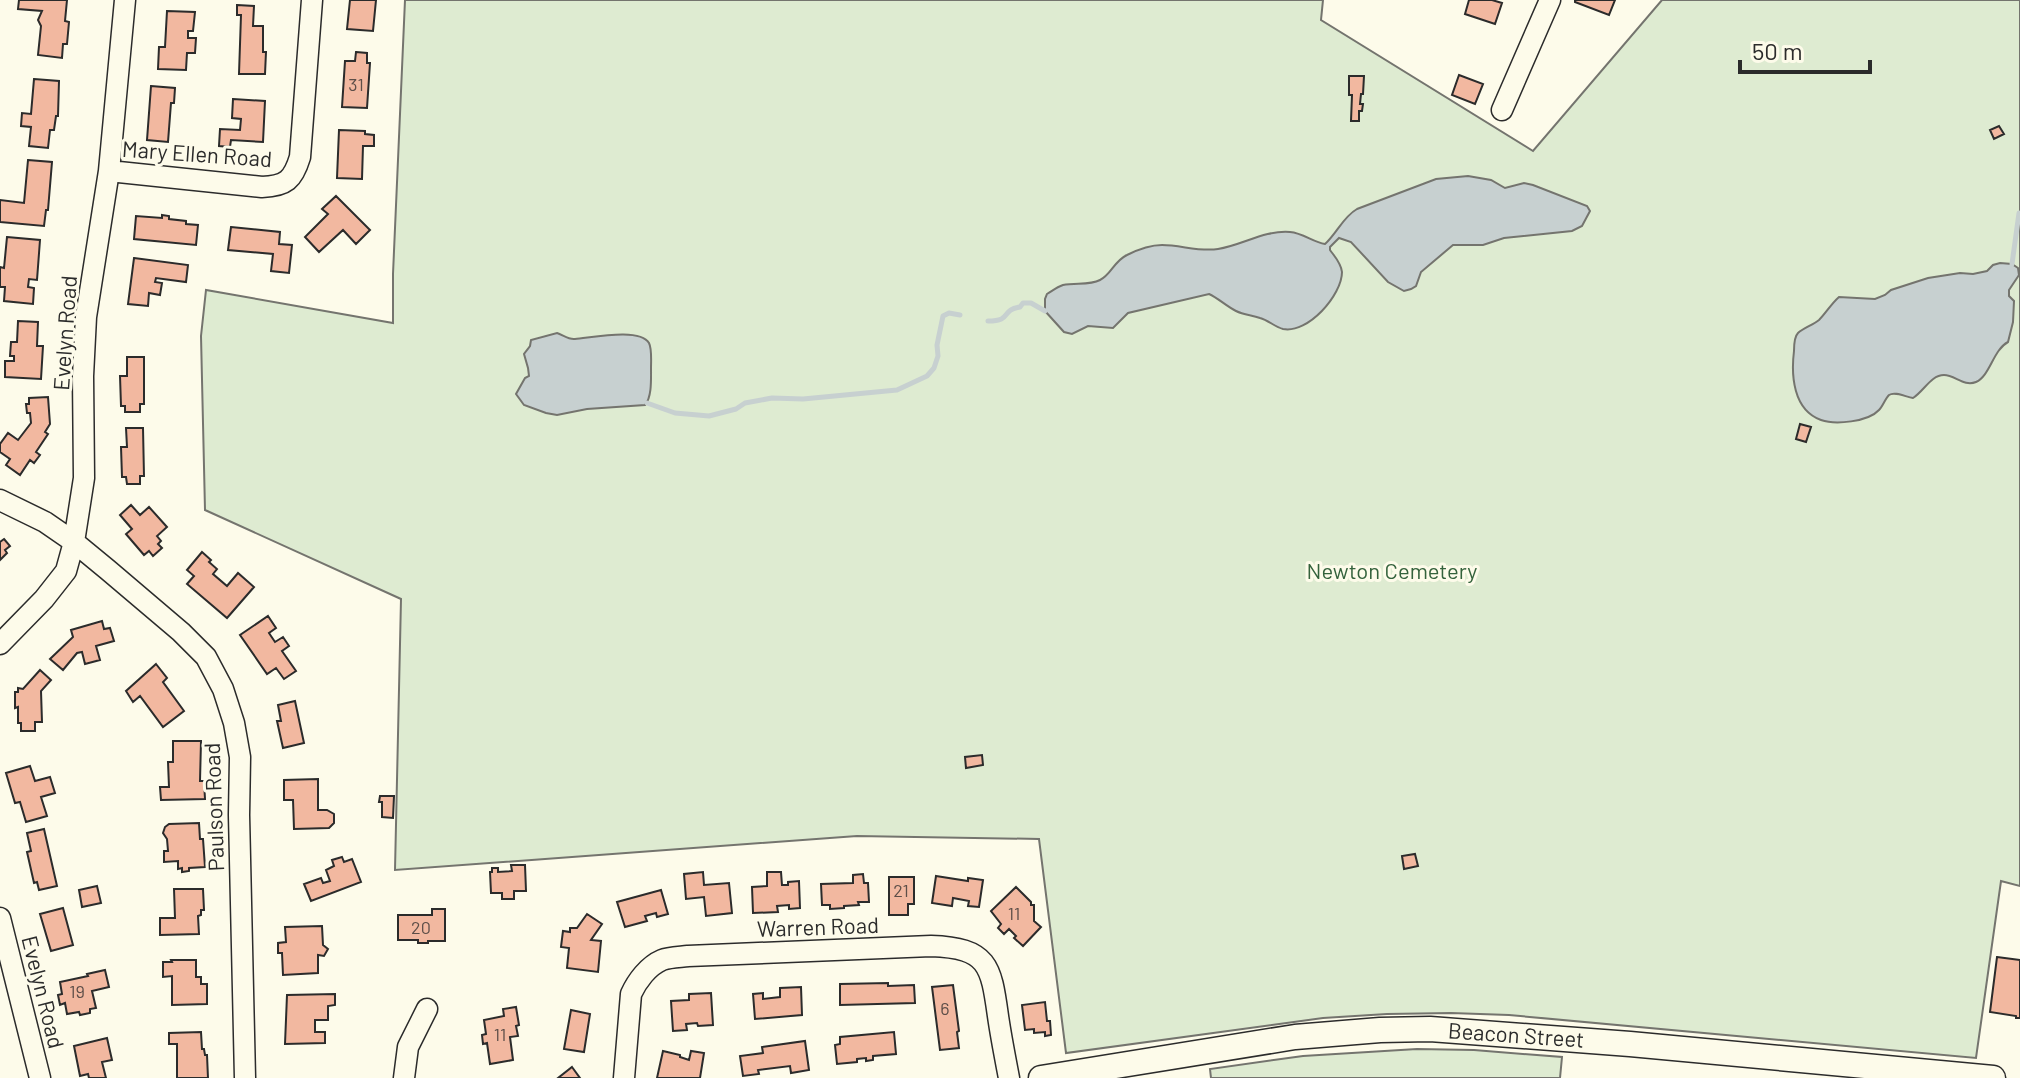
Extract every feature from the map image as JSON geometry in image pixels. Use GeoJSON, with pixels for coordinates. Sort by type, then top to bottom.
{"type":"FeatureCollection","features":[{"type":"Feature","properties":{"kind":"main road","name":"Beacon Street"},"geometry":{"type":"LineString","coordinates":[[1041,1078],[1295,1037],[1430,1029],[1993,1078]]}},
{"type":"Feature","properties":{"kind":"street","name":"Evelyn Road"},"geometry":{"type":"LineString","coordinates":[[0,644],[44,599],[66,571],[74,542],[84,478],[86,317],[109,171],[125,0]]}},
{"type":"Feature","properties":{"kind":"street","name":"Mary Ellen Road"},"geometry":{"type":"LineString","coordinates":[[109,171],[262,187],[283,184],[291,178],[301,144],[312,0]]}},
{"type":"Feature","properties":{"kind":"street"},"geometry":{"type":"LineString","coordinates":[[1502,110],[1550,0]]}},
{"type":"Feature","properties":{"kind":"street","name":"Paulson Road"},"geometry":{"type":"LineString","coordinates":[[0,500],[45,522],[74,542],[181,632],[206,657],[223,689],[234,723],[240,757],[245,1078]]}},
{"type":"Feature","properties":{"kind":"street","name":"Evelyn Road"},"geometry":{"type":"LineString","coordinates":[[0,918],[40,1078]]}},
{"type":"Feature","properties":{"kind":"street","name":"Warren Road"},"geometry":{"type":"LineString","coordinates":[[624,1078],[631,994],[636,983],[661,960],[688,956],[931,946],[971,952],[986,966],[994,985],[1009,1078]]}},
{"type":"Feature","properties":{"kind":"street"},"geometry":{"type":"LineString","coordinates":[[404,1078],[408,1047],[427,1009]]}},
{"type":"Feature","properties":{"kind":"green space","name":"Newton Cemetery"},"geometry":{"type":"Polygon","coordinates":[[[405,0],[1323,0],[1321,20],[1533,151],[1662,0],[2020,0],[2020,886],[2001,881],[1976,1058],[1509,1015],[1451,1013],[1323,1018],[1066,1053],[1039,839],[857,836],[395,870],[401,599],[205,510],[201,336],[206,290],[393,323],[405,0]]]}},
{"type":"Feature","properties":{"kind":"green space"},"geometry":{"type":"Polygon","coordinates":[[[1417,1049],[1562,1057],[1560,1078],[1211,1078],[1210,1069],[1303,1056],[1417,1049]]]}},
{"type":"Feature","properties":{"kind":"shaded area"},"geometry":{"type":"Polygon","coordinates":[[[1468,176],[1491,180],[1505,188],[1524,183],[1533,185],[1587,206],[1590,211],[1582,226],[1572,231],[1504,238],[1483,245],[1453,245],[1421,272],[1416,286],[1404,291],[1388,282],[1351,242],[1339,238],[1330,247],[1342,272],[1336,291],[1313,319],[1293,329],[1283,329],[1239,312],[1209,294],[1128,313],[1113,328],[1088,326],[1072,334],[1064,332],[1045,311],[1047,294],[1063,285],[1100,280],[1123,258],[1144,248],[1162,245],[1218,249],[1280,232],[1295,233],[1325,244],[1357,209],[1436,179],[1468,176]]]}},
{"type":"Feature","properties":{"kind":"shaded area"},"geometry":{"type":"Polygon","coordinates":[[[2000,263],[2018,268],[2019,275],[2009,290],[2009,296],[2014,301],[2013,322],[2008,342],[1981,379],[1967,383],[1939,376],[1913,398],[1891,394],[1874,414],[1851,421],[1821,420],[1799,400],[1794,381],[1795,339],[1800,331],[1819,320],[1839,297],[1875,299],[1891,290],[1928,278],[1973,274],[1987,271],[2000,263]]]}},
{"type":"Feature","properties":{"kind":"shaded area"},"geometry":{"type":"Polygon","coordinates":[[[557,333],[573,339],[626,334],[644,338],[651,348],[651,388],[645,405],[587,409],[557,415],[524,405],[516,394],[529,376],[524,354],[531,340],[557,333]]]}},
{"type":"Feature","properties":{"kind":"building"},"geometry":{"type":"Polygon","coordinates":[[[19,0],[67,0],[65,21],[69,22],[62,58],[38,55],[41,26],[38,20],[42,11],[18,9],[19,0]]]}},
{"type":"Feature","properties":{"kind":"building"},"geometry":{"type":"Polygon","coordinates":[[[350,0],[376,0],[373,31],[347,29],[350,0]]]}},
{"type":"Feature","properties":{"kind":"building"},"geometry":{"type":"Polygon","coordinates":[[[1469,0],[1502,3],[1495,24],[1465,14],[1469,0]]]}},
{"type":"Feature","properties":{"kind":"building"},"geometry":{"type":"Polygon","coordinates":[[[1575,0],[1615,0],[1609,15],[1575,0]]]}},
{"type":"Feature","properties":{"kind":"building"},"geometry":{"type":"Polygon","coordinates":[[[237,5],[254,6],[253,26],[263,26],[265,74],[239,74],[241,15],[237,15],[237,5]]]}},
{"type":"Feature","properties":{"kind":"building"},"geometry":{"type":"Polygon","coordinates":[[[167,11],[195,12],[193,31],[188,31],[188,38],[196,38],[195,53],[187,53],[186,70],[158,69],[159,47],[165,47],[167,11]]]}},
{"type":"Feature","properties":{"kind":"building"},"geometry":{"type":"Polygon","coordinates":[[[356,52],[367,53],[367,63],[370,63],[367,108],[342,107],[345,61],[355,61],[356,52]]]}},
{"type":"Feature","properties":{"kind":"building"},"geometry":{"type":"Polygon","coordinates":[[[1459,75],[1483,84],[1475,104],[1452,95],[1459,75]]]}},
{"type":"Feature","properties":{"kind":"building"},"geometry":{"type":"Polygon","coordinates":[[[1349,76],[1364,76],[1359,121],[1351,121],[1349,76]]]}},
{"type":"Feature","properties":{"kind":"building"},"geometry":{"type":"Polygon","coordinates":[[[34,79],[59,81],[58,116],[54,130],[50,130],[48,148],[29,146],[31,127],[21,126],[22,113],[31,114],[34,79]]]}},
{"type":"Feature","properties":{"kind":"building"},"geometry":{"type":"Polygon","coordinates":[[[151,86],[175,88],[168,142],[147,140],[151,86]]]}},
{"type":"Feature","properties":{"kind":"building"},"geometry":{"type":"Polygon","coordinates":[[[233,99],[265,101],[263,142],[231,140],[230,147],[219,146],[220,129],[240,130],[241,119],[232,118],[233,99]]]}},
{"type":"Feature","properties":{"kind":"building"},"geometry":{"type":"Polygon","coordinates":[[[1999,126],[2004,134],[1994,139],[1990,130],[1999,126]]]}},
{"type":"Feature","properties":{"kind":"building"},"geometry":{"type":"Polygon","coordinates":[[[339,130],[365,131],[365,134],[374,135],[374,146],[363,146],[362,179],[337,178],[339,130]]]}},
{"type":"Feature","properties":{"kind":"building"},"geometry":{"type":"Polygon","coordinates":[[[28,160],[52,162],[44,226],[0,222],[0,200],[24,203],[28,160]]]}},
{"type":"Feature","properties":{"kind":"building"},"geometry":{"type":"Polygon","coordinates":[[[336,196],[370,230],[356,244],[343,230],[319,252],[305,237],[328,214],[322,209],[336,196]]]}},
{"type":"Feature","properties":{"kind":"building"},"geometry":{"type":"Polygon","coordinates":[[[162,215],[198,225],[196,245],[134,239],[136,216],[162,218],[162,215]]]}},
{"type":"Feature","properties":{"kind":"building"},"geometry":{"type":"Polygon","coordinates":[[[231,227],[280,232],[279,244],[292,245],[289,273],[271,271],[273,254],[228,250],[231,227]]]}},
{"type":"Feature","properties":{"kind":"building"},"geometry":{"type":"Polygon","coordinates":[[[7,237],[40,240],[37,280],[29,279],[28,287],[34,288],[33,304],[4,301],[5,287],[0,287],[0,267],[4,268],[7,237]]]}},
{"type":"Feature","properties":{"kind":"building"},"geometry":{"type":"Polygon","coordinates":[[[134,258],[188,265],[186,282],[156,278],[155,282],[162,283],[160,295],[149,293],[148,306],[128,304],[134,258]]]}},
{"type":"Feature","properties":{"kind":"building"},"geometry":{"type":"Polygon","coordinates":[[[18,321],[38,322],[37,346],[43,346],[41,379],[5,377],[5,361],[14,361],[14,356],[10,356],[11,342],[17,342],[18,321]]]}},
{"type":"Feature","properties":{"kind":"building"},"geometry":{"type":"Polygon","coordinates":[[[127,357],[144,357],[144,404],[140,404],[140,412],[125,412],[125,406],[121,406],[120,376],[127,376],[127,357]]]}},
{"type":"Feature","properties":{"kind":"building"},"geometry":{"type":"Polygon","coordinates":[[[48,397],[50,424],[45,432],[48,434],[36,452],[40,455],[34,463],[30,460],[20,475],[6,465],[10,459],[0,452],[0,444],[8,433],[18,440],[31,423],[26,404],[29,404],[29,398],[48,397]]]}},
{"type":"Feature","properties":{"kind":"building"},"geometry":{"type":"Polygon","coordinates":[[[1800,424],[1811,427],[1806,442],[1796,439],[1800,424]]]}},
{"type":"Feature","properties":{"kind":"building"},"geometry":{"type":"Polygon","coordinates":[[[126,428],[143,428],[144,476],[140,476],[140,484],[127,484],[126,477],[122,477],[121,447],[127,447],[126,428]]]}},
{"type":"Feature","properties":{"kind":"building"},"geometry":{"type":"Polygon","coordinates":[[[131,505],[140,515],[149,507],[167,527],[157,536],[162,548],[153,556],[149,551],[144,555],[126,534],[132,529],[120,515],[131,505]]]}},
{"type":"Feature","properties":{"kind":"building"},"geometry":{"type":"Polygon","coordinates":[[[4,539],[10,546],[0,560],[0,542],[4,539]]]}},
{"type":"Feature","properties":{"kind":"building"},"geometry":{"type":"Polygon","coordinates":[[[202,552],[217,569],[213,574],[227,586],[238,573],[254,587],[227,618],[187,584],[194,576],[187,570],[202,552]]]}},
{"type":"Feature","properties":{"kind":"building"},"geometry":{"type":"Polygon","coordinates":[[[268,616],[276,628],[269,633],[275,642],[283,637],[289,646],[282,651],[296,671],[284,679],[276,668],[267,674],[240,635],[268,616]]]}},
{"type":"Feature","properties":{"kind":"building"},"geometry":{"type":"Polygon","coordinates":[[[102,621],[104,629],[110,628],[114,641],[96,646],[100,660],[85,664],[82,652],[77,653],[63,670],[50,659],[73,637],[71,630],[102,621]]]}},
{"type":"Feature","properties":{"kind":"building"},"geometry":{"type":"Polygon","coordinates":[[[156,664],[167,678],[163,682],[184,711],[163,727],[140,696],[133,702],[126,691],[156,664]]]}},
{"type":"Feature","properties":{"kind":"building"},"geometry":{"type":"Polygon","coordinates":[[[40,670],[51,680],[41,691],[42,722],[35,722],[35,731],[21,731],[18,707],[15,708],[15,692],[18,688],[23,689],[40,670]]]}},
{"type":"Feature","properties":{"kind":"building"},"geometry":{"type":"Polygon","coordinates":[[[295,701],[304,743],[283,748],[277,721],[281,721],[278,705],[295,701]]]}},
{"type":"Feature","properties":{"kind":"building"},"geometry":{"type":"Polygon","coordinates":[[[173,741],[201,741],[200,781],[204,781],[205,799],[161,800],[160,787],[169,787],[168,762],[173,762],[173,741]]]}},
{"type":"Feature","properties":{"kind":"building"},"geometry":{"type":"Polygon","coordinates":[[[982,755],[983,765],[966,768],[965,757],[982,755]]]}},
{"type":"Feature","properties":{"kind":"building"},"geometry":{"type":"Polygon","coordinates":[[[30,766],[35,781],[50,777],[55,793],[41,797],[47,816],[26,822],[20,802],[15,803],[6,773],[30,766]]]}},
{"type":"Feature","properties":{"kind":"building"},"geometry":{"type":"Polygon","coordinates":[[[318,779],[318,810],[334,814],[334,823],[329,828],[294,829],[293,800],[284,800],[284,780],[318,779]]]}},
{"type":"Feature","properties":{"kind":"building"},"geometry":{"type":"Polygon","coordinates":[[[380,796],[394,796],[393,818],[382,817],[380,796]]]}},
{"type":"Feature","properties":{"kind":"building"},"geometry":{"type":"Polygon","coordinates":[[[199,823],[205,867],[189,868],[189,871],[182,872],[182,868],[178,869],[178,861],[164,862],[164,851],[168,851],[163,833],[165,827],[169,824],[199,823]]]}},
{"type":"Feature","properties":{"kind":"building"},"geometry":{"type":"Polygon","coordinates":[[[44,829],[57,886],[39,890],[37,882],[34,883],[27,852],[31,851],[27,833],[44,829]]]}},
{"type":"Feature","properties":{"kind":"building"},"geometry":{"type":"Polygon","coordinates":[[[1415,854],[1418,866],[1404,869],[1402,856],[1415,854]]]}},
{"type":"Feature","properties":{"kind":"building"},"geometry":{"type":"Polygon","coordinates":[[[342,857],[344,862],[352,859],[361,882],[311,901],[304,884],[321,878],[323,883],[330,881],[326,870],[334,866],[332,860],[342,857]]]}},
{"type":"Feature","properties":{"kind":"building"},"geometry":{"type":"Polygon","coordinates":[[[511,865],[525,865],[526,891],[514,891],[514,899],[502,899],[502,893],[491,893],[490,872],[492,868],[498,868],[498,872],[512,871],[511,865]]]}},
{"type":"Feature","properties":{"kind":"building"},"geometry":{"type":"Polygon","coordinates":[[[703,872],[704,885],[729,883],[732,913],[706,916],[704,897],[686,899],[684,874],[703,872]]]}},
{"type":"Feature","properties":{"kind":"building"},"geometry":{"type":"Polygon","coordinates":[[[767,872],[781,872],[782,885],[799,881],[800,908],[777,906],[778,912],[753,913],[752,887],[767,886],[767,872]]]}},
{"type":"Feature","properties":{"kind":"building"},"geometry":{"type":"Polygon","coordinates":[[[863,874],[864,883],[868,883],[869,902],[830,909],[830,905],[822,905],[821,884],[853,883],[853,875],[863,874]]]}},
{"type":"Feature","properties":{"kind":"building"},"geometry":{"type":"Polygon","coordinates":[[[936,876],[983,880],[979,907],[968,906],[969,901],[953,898],[952,906],[932,903],[936,876]]]}},
{"type":"Feature","properties":{"kind":"building"},"geometry":{"type":"Polygon","coordinates":[[[889,877],[914,877],[914,904],[908,904],[908,915],[889,915],[889,877]]]}},
{"type":"Feature","properties":{"kind":"building"},"geometry":{"type":"Polygon","coordinates":[[[97,886],[101,903],[82,907],[79,890],[97,886]]]}},
{"type":"Feature","properties":{"kind":"building"},"geometry":{"type":"Polygon","coordinates":[[[1016,887],[1034,905],[1034,921],[1041,927],[1023,946],[1009,929],[1004,934],[998,928],[1001,924],[991,911],[1016,887]]]}},
{"type":"Feature","properties":{"kind":"building"},"geometry":{"type":"Polygon","coordinates":[[[174,889],[203,889],[204,910],[198,916],[199,934],[160,935],[160,918],[175,918],[174,889]]]}},
{"type":"Feature","properties":{"kind":"building"},"geometry":{"type":"Polygon","coordinates":[[[661,890],[668,914],[645,916],[647,921],[625,927],[617,902],[661,890]]]}},
{"type":"Feature","properties":{"kind":"building"},"geometry":{"type":"Polygon","coordinates":[[[63,908],[73,945],[51,951],[40,914],[63,908]]]}},
{"type":"Feature","properties":{"kind":"building"},"geometry":{"type":"Polygon","coordinates":[[[432,909],[445,909],[445,941],[418,943],[418,940],[398,940],[398,915],[432,915],[432,909]]]}},
{"type":"Feature","properties":{"kind":"building"},"geometry":{"type":"Polygon","coordinates":[[[587,914],[602,924],[591,940],[601,941],[598,972],[567,968],[569,948],[561,947],[563,931],[570,932],[570,928],[577,928],[587,914]]]}},
{"type":"Feature","properties":{"kind":"building"},"geometry":{"type":"Polygon","coordinates":[[[322,926],[323,945],[328,949],[324,956],[318,955],[318,973],[283,975],[282,953],[278,953],[278,943],[286,942],[285,927],[322,926]]]}},
{"type":"Feature","properties":{"kind":"building"},"geometry":{"type":"Polygon","coordinates":[[[1997,957],[2020,960],[2020,1018],[1990,1012],[1997,957]]]}},
{"type":"Feature","properties":{"kind":"building"},"geometry":{"type":"Polygon","coordinates":[[[196,960],[196,977],[201,977],[201,984],[207,984],[207,1004],[172,1005],[172,976],[163,977],[163,962],[196,960]]]}},
{"type":"Feature","properties":{"kind":"building"},"geometry":{"type":"Polygon","coordinates":[[[105,970],[109,987],[92,991],[96,1008],[90,1009],[90,1013],[67,1014],[65,1003],[60,1005],[60,982],[105,970]]]}},
{"type":"Feature","properties":{"kind":"building"},"geometry":{"type":"Polygon","coordinates":[[[888,983],[888,986],[914,985],[915,1003],[840,1005],[840,984],[888,983]]]}},
{"type":"Feature","properties":{"kind":"building"},"geometry":{"type":"Polygon","coordinates":[[[953,985],[959,1048],[940,1050],[932,987],[953,985]]]}},
{"type":"Feature","properties":{"kind":"building"},"geometry":{"type":"Polygon","coordinates":[[[801,987],[802,1015],[755,1019],[753,994],[763,993],[763,999],[780,997],[780,988],[801,987]]]}},
{"type":"Feature","properties":{"kind":"building"},"geometry":{"type":"Polygon","coordinates":[[[711,993],[713,1025],[686,1024],[687,1030],[673,1031],[671,1001],[689,1000],[689,994],[711,993]]]}},
{"type":"Feature","properties":{"kind":"building"},"geometry":{"type":"Polygon","coordinates":[[[335,994],[335,1005],[328,1006],[328,1020],[315,1020],[315,1032],[325,1032],[325,1043],[285,1044],[287,995],[335,994]]]}},
{"type":"Feature","properties":{"kind":"building"},"geometry":{"type":"Polygon","coordinates":[[[1045,1002],[1051,1035],[1034,1033],[1034,1029],[1025,1030],[1022,1005],[1045,1002]]]}},
{"type":"Feature","properties":{"kind":"building"},"geometry":{"type":"Polygon","coordinates":[[[516,1007],[518,1036],[510,1037],[513,1060],[490,1064],[487,1043],[483,1044],[482,1035],[486,1034],[484,1020],[504,1016],[503,1009],[516,1007]]]}},
{"type":"Feature","properties":{"kind":"building"},"geometry":{"type":"Polygon","coordinates":[[[571,1010],[590,1014],[584,1052],[564,1049],[571,1010]]]}},
{"type":"Feature","properties":{"kind":"building"},"geometry":{"type":"Polygon","coordinates":[[[201,1032],[202,1049],[207,1055],[208,1078],[177,1078],[177,1044],[169,1044],[169,1033],[201,1032]]]}},
{"type":"Feature","properties":{"kind":"building"},"geometry":{"type":"Polygon","coordinates":[[[894,1032],[896,1054],[837,1064],[835,1045],[840,1044],[840,1037],[894,1032]]]}},
{"type":"Feature","properties":{"kind":"building"},"geometry":{"type":"Polygon","coordinates":[[[107,1038],[112,1060],[102,1062],[106,1078],[89,1078],[88,1074],[80,1076],[74,1046],[107,1038]]]}},
{"type":"Feature","properties":{"kind":"building"},"geometry":{"type":"Polygon","coordinates":[[[805,1041],[809,1070],[791,1073],[790,1066],[758,1070],[759,1074],[743,1076],[740,1056],[763,1053],[762,1047],[805,1041]]]}},
{"type":"Feature","properties":{"kind":"building"},"geometry":{"type":"Polygon","coordinates":[[[663,1051],[689,1060],[691,1051],[704,1053],[700,1078],[657,1078],[663,1051]]]}},
{"type":"Feature","properties":{"kind":"building"},"geometry":{"type":"Polygon","coordinates":[[[572,1067],[580,1078],[558,1078],[572,1067]]]}},
{"type":"Feature","properties":{"kind":"waterway"},"geometry":{"type":"LineString","coordinates":[[2012,264],[2019,213]]}},
{"type":"Feature","properties":{"kind":"waterway"},"geometry":{"type":"LineString","coordinates":[[988,321],[1001,319],[1023,303],[1031,303],[1045,311]]}},
{"type":"Feature","properties":{"kind":"waterway"},"geometry":{"type":"LineString","coordinates":[[647,403],[675,413],[709,416],[736,409],[745,403],[772,398],[803,399],[897,390],[927,376],[934,368],[943,316],[949,313],[960,315]]}}]}
